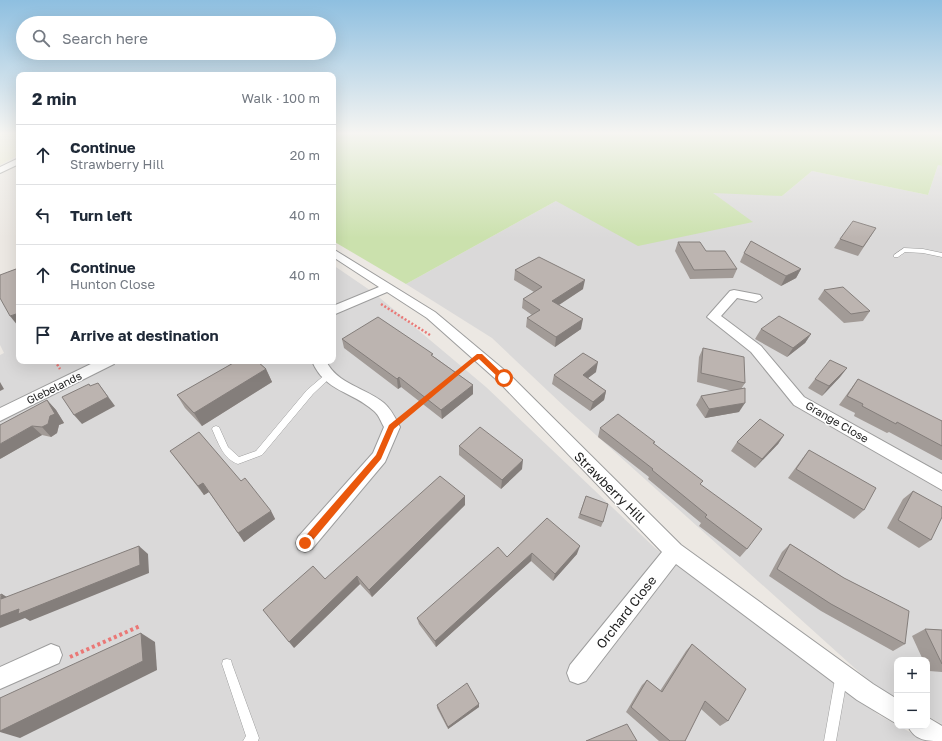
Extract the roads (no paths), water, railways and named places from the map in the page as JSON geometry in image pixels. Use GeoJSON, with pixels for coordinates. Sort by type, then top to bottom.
{"type":"FeatureCollection","features":[{"type":"Feature","properties":{"kind":"street","name":"Strawberry Hill"},"geometry":{"type":"LineString","coordinates":[[336,254],[431,315],[480,356],[674,551],[842,675],[894,710]]}},
{"type":"Feature","properties":{"kind":"street"},"geometry":{"type":"LineString","coordinates":[[336,310],[387,288]]}},
{"type":"Feature","properties":{"kind":"street","name":"Grange Close"},"geometry":{"type":"LineString","coordinates":[[756,298],[734,294],[713,317],[756,349],[799,401],[942,483]]}},
{"type":"Feature","properties":{"kind":"street","name":"Glebelands"},"geometry":{"type":"LineString","coordinates":[[0,415],[103,364]]}},
{"type":"Feature","properties":{"kind":"street"},"geometry":{"type":"LineString","coordinates":[[305,543],[379,457],[392,427],[380,407],[355,394],[329,375],[321,364]]}},
{"type":"Feature","properties":{"kind":"street","name":"Orchard Close"},"geometry":{"type":"LineString","coordinates":[[578,674],[674,551]]}},
{"type":"Feature","properties":{"kind":"street"},"geometry":{"type":"LineString","coordinates":[[0,678],[51,655]]}},
{"type":"Feature","properties":{"kind":"street"},"geometry":{"type":"LineString","coordinates":[[925,729],[942,740]]}},
{"type":"Feature","properties":{"kind":"lane"},"geometry":{"type":"LineString","coordinates":[[896,256],[904,250],[924,251],[942,255]]}},
{"type":"Feature","properties":{"kind":"lane"},"geometry":{"type":"LineString","coordinates":[[216,429],[225,449],[238,461],[259,453],[310,392],[329,375]]}},
{"type":"Feature","properties":{"kind":"lane"},"geometry":{"type":"LineString","coordinates":[[227,664],[253,738],[249,741]]}},
{"type":"Feature","properties":{"kind":"lane"},"geometry":{"type":"LineString","coordinates":[[830,741],[842,675]]}}]}
